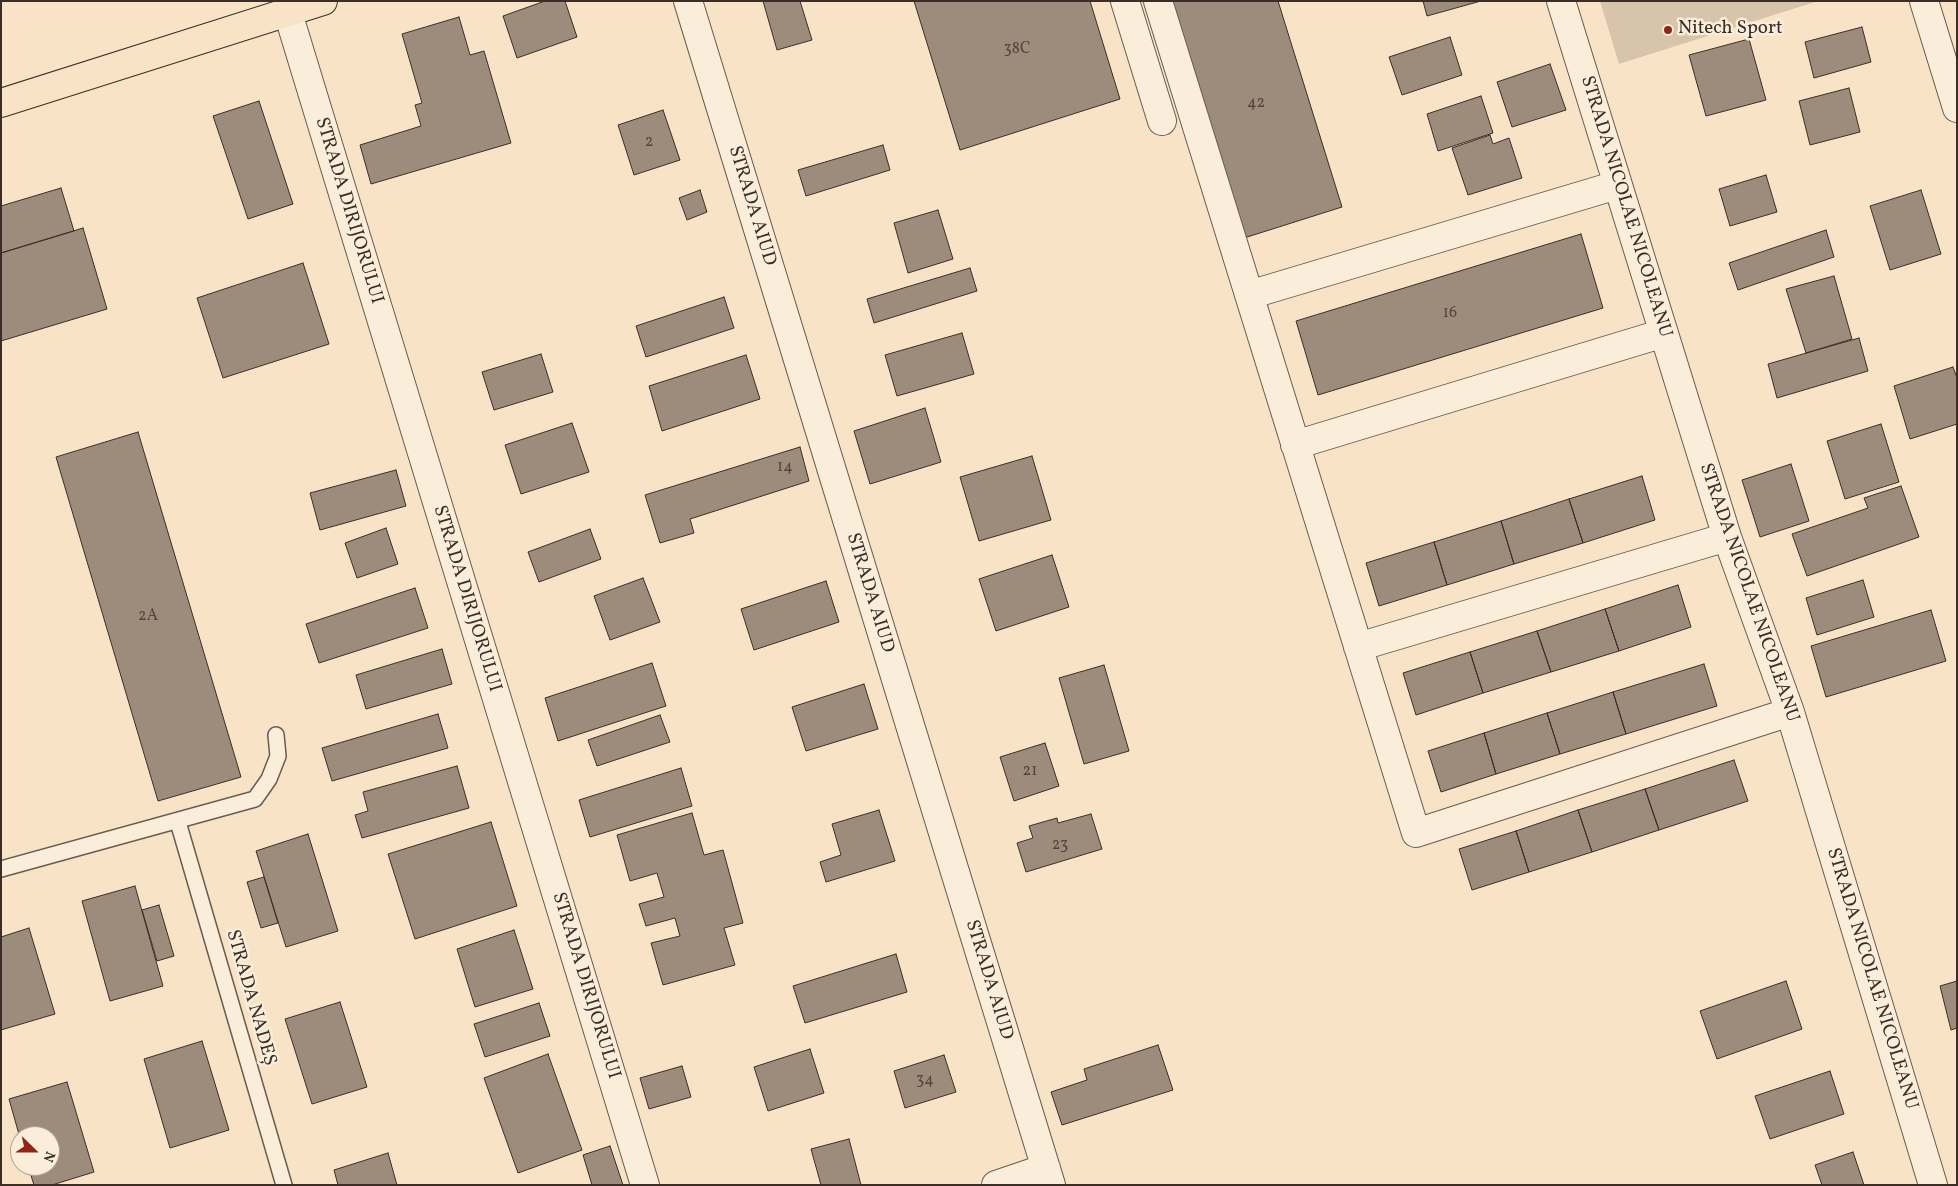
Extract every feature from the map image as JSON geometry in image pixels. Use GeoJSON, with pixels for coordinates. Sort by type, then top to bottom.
{"type":"FeatureCollection","features":[{"type":"Feature","properties":{"kind":"main road"},"geometry":{"type":"LineString","coordinates":[[1,103],[323,1]]}},
{"type":"Feature","properties":{"kind":"street","name":"STRADA AIUD"},"geometry":{"type":"LineString","coordinates":[[688,1],[1048,1176]]}},
{"type":"Feature","properties":{"kind":"street"},"geometry":{"type":"LineString","coordinates":[[1125,1],[1162,121]]}},
{"type":"Feature","properties":{"kind":"street"},"geometry":{"type":"LineString","coordinates":[[1158,1],[1416,832],[1790,712]]}},
{"type":"Feature","properties":{"kind":"street","name":"STRADA NICOLAE NICOLEANU"},"geometry":{"type":"LineString","coordinates":[[1561,1],[1727,538],[1790,712],[1933,1185]]}},
{"type":"Feature","properties":{"kind":"street"},"geometry":{"type":"LineString","coordinates":[[1924,1],[1957,108]]}},
{"type":"Feature","properties":{"kind":"street","name":"STRADA DIRIJORULUI"},"geometry":{"type":"LineString","coordinates":[[288,12],[645,1185]]}},
{"type":"Feature","properties":{"kind":"street"},"geometry":{"type":"LineString","coordinates":[[1249,295],[1617,185]]}},
{"type":"Feature","properties":{"kind":"street"},"geometry":{"type":"LineString","coordinates":[[1295,445],[1664,333]]}},
{"type":"Feature","properties":{"kind":"street"},"geometry":{"type":"LineString","coordinates":[[1358,647],[1727,538]]}},
{"type":"Feature","properties":{"kind":"street"},"geometry":{"type":"LineString","coordinates":[[996,1185],[1048,1176]]}},
{"type":"Feature","properties":{"kind":"lane"},"geometry":{"type":"LineString","coordinates":[[1,869],[178,822],[255,799],[269,779],[278,756],[276,735]]}},
{"type":"Feature","properties":{"kind":"lane","name":"STRADA NADEȘ"},"geometry":{"type":"LineString","coordinates":[[178,822],[284,1185]]}},
{"type":"Feature","properties":{"kind":"shaded area","name":"Nitech Sport"},"geometry":{"type":"Polygon","coordinates":[[[1600,1],[1818,1],[1619,64],[1600,1]]]}},
{"type":"Feature","properties":{"kind":"building"},"geometry":{"type":"Polygon","coordinates":[[[545,1],[565,1],[577,37],[517,58],[503,16],[545,1]]]}},
{"type":"Feature","properties":{"kind":"building"},"geometry":{"type":"Polygon","coordinates":[[[763,1],[800,1],[812,40],[777,50],[763,1]]]}},
{"type":"Feature","properties":{"kind":"building"},"geometry":{"type":"Polygon","coordinates":[[[914,1],[1090,1],[1120,99],[960,150],[914,1]]]}},
{"type":"Feature","properties":{"kind":"building"},"geometry":{"type":"Polygon","coordinates":[[[1170,1],[1278,1],[1342,207],[1244,238],[1170,1]]]}},
{"type":"Feature","properties":{"kind":"building"},"geometry":{"type":"Polygon","coordinates":[[[1423,1],[1481,1],[1427,16],[1423,1]]]}},
{"type":"Feature","properties":{"kind":"building"},"geometry":{"type":"Polygon","coordinates":[[[459,17],[470,55],[484,51],[511,143],[371,184],[360,145],[421,126],[415,105],[422,103],[402,34],[459,17]]]}},
{"type":"Feature","properties":{"kind":"building"},"geometry":{"type":"Polygon","coordinates":[[[1862,27],[1871,62],[1814,78],[1805,42],[1862,27]]]}},
{"type":"Feature","properties":{"kind":"building"},"geometry":{"type":"Polygon","coordinates":[[[1450,37],[1462,75],[1402,95],[1389,57],[1450,37]]]}},
{"type":"Feature","properties":{"kind":"building"},"geometry":{"type":"Polygon","coordinates":[[[1749,39],[1766,100],[1706,116],[1689,55],[1749,39]]]}},
{"type":"Feature","properties":{"kind":"building"},"geometry":{"type":"Polygon","coordinates":[[[1550,64],[1566,110],[1512,127],[1497,82],[1550,64]]]}},
{"type":"Feature","properties":{"kind":"building"},"geometry":{"type":"Polygon","coordinates":[[[1849,88],[1860,132],[1810,145],[1799,101],[1849,88]]]}},
{"type":"Feature","properties":{"kind":"building"},"geometry":{"type":"Polygon","coordinates":[[[1481,96],[1493,133],[1438,151],[1427,114],[1481,96]]]}},
{"type":"Feature","properties":{"kind":"building"},"geometry":{"type":"Polygon","coordinates":[[[259,101],[293,204],[248,219],[213,116],[259,101]]]}},
{"type":"Feature","properties":{"kind":"building"},"geometry":{"type":"Polygon","coordinates":[[[663,110],[680,160],[634,175],[618,125],[663,110]]]}},
{"type":"Feature","properties":{"kind":"building"},"geometry":{"type":"Polygon","coordinates":[[[1490,135],[1493,144],[1509,138],[1522,178],[1468,195],[1452,148],[1490,135]]]}},
{"type":"Feature","properties":{"kind":"building"},"geometry":{"type":"Polygon","coordinates":[[[883,145],[890,170],[806,196],[798,170],[883,145]]]}},
{"type":"Feature","properties":{"kind":"building"},"geometry":{"type":"Polygon","coordinates":[[[1766,175],[1777,212],[1730,226],[1719,189],[1766,175]]]}},
{"type":"Feature","properties":{"kind":"building"},"geometry":{"type":"Polygon","coordinates":[[[61,188],[74,231],[1,253],[1,206],[61,188]]]}},
{"type":"Feature","properties":{"kind":"building"},"geometry":{"type":"Polygon","coordinates":[[[700,190],[707,212],[687,220],[679,198],[700,190]]]}},
{"type":"Feature","properties":{"kind":"building"},"geometry":{"type":"Polygon","coordinates":[[[1921,190],[1941,254],[1890,270],[1870,206],[1921,190]]]}},
{"type":"Feature","properties":{"kind":"building"},"geometry":{"type":"Polygon","coordinates":[[[938,210],[953,259],[908,273],[894,223],[938,210]]]}},
{"type":"Feature","properties":{"kind":"building"},"geometry":{"type":"Polygon","coordinates":[[[83,228],[107,309],[1,341],[1,253],[83,228]]]}},
{"type":"Feature","properties":{"kind":"building"},"geometry":{"type":"Polygon","coordinates":[[[1826,230],[1834,257],[1738,290],[1729,263],[1826,230]]]}},
{"type":"Feature","properties":{"kind":"building"},"geometry":{"type":"Polygon","coordinates":[[[1581,234],[1603,308],[1318,395],[1296,321],[1581,234]]]}},
{"type":"Feature","properties":{"kind":"building"},"geometry":{"type":"Polygon","coordinates":[[[303,263],[329,344],[223,378],[197,298],[303,263]]]}},
{"type":"Feature","properties":{"kind":"building"},"geometry":{"type":"Polygon","coordinates":[[[970,268],[977,291],[874,323],[867,299],[970,268]]]}},
{"type":"Feature","properties":{"kind":"building"},"geometry":{"type":"Polygon","coordinates":[[[1834,276],[1852,339],[1806,353],[1786,289],[1834,276]]]}},
{"type":"Feature","properties":{"kind":"building"},"geometry":{"type":"Polygon","coordinates":[[[724,297],[734,328],[646,357],[636,326],[724,297]]]}},
{"type":"Feature","properties":{"kind":"building"},"geometry":{"type":"Polygon","coordinates":[[[962,333],[974,374],[897,396],[885,355],[962,333]]]}},
{"type":"Feature","properties":{"kind":"building"},"geometry":{"type":"Polygon","coordinates":[[[1859,338],[1868,371],[1777,398],[1768,364],[1859,338]]]}},
{"type":"Feature","properties":{"kind":"building"},"geometry":{"type":"Polygon","coordinates":[[[541,354],[553,392],[494,410],[482,372],[541,354]]]}},
{"type":"Feature","properties":{"kind":"building"},"geometry":{"type":"Polygon","coordinates":[[[746,355],[760,399],[662,431],[649,386],[746,355]]]}},
{"type":"Feature","properties":{"kind":"building"},"geometry":{"type":"Polygon","coordinates":[[[1953,367],[1957,378],[1957,424],[1910,439],[1894,386],[1953,367]]]}},
{"type":"Feature","properties":{"kind":"building"},"geometry":{"type":"Polygon","coordinates":[[[925,408],[941,462],[870,484],[854,431],[925,408]]]}},
{"type":"Feature","properties":{"kind":"building"},"geometry":{"type":"Polygon","coordinates":[[[572,423],[589,472],[521,494],[505,445],[572,423]]]}},
{"type":"Feature","properties":{"kind":"building"},"geometry":{"type":"Polygon","coordinates":[[[1881,424],[1899,482],[1845,499],[1827,441],[1881,424]]]}},
{"type":"Feature","properties":{"kind":"building"},"geometry":{"type":"Polygon","coordinates":[[[138,432],[241,777],[158,801],[56,457],[138,432]]]}},
{"type":"Feature","properties":{"kind":"building"},"geometry":{"type":"Polygon","coordinates":[[[800,447],[809,481],[690,519],[694,533],[660,543],[645,495],[800,447]]]}},
{"type":"Feature","properties":{"kind":"building"},"geometry":{"type":"Polygon","coordinates":[[[1032,456],[1051,520],[979,541],[960,477],[1032,456]]]}},
{"type":"Feature","properties":{"kind":"building"},"geometry":{"type":"Polygon","coordinates":[[[1791,464],[1809,521],[1760,537],[1742,480],[1791,464]]]}},
{"type":"Feature","properties":{"kind":"building"},"geometry":{"type":"Polygon","coordinates":[[[396,470],[406,506],[320,530],[310,493],[396,470]]]}},
{"type":"Feature","properties":{"kind":"building"},"geometry":{"type":"Polygon","coordinates":[[[1642,476],[1655,520],[1583,543],[1569,499],[1642,476]]]}},
{"type":"Feature","properties":{"kind":"building"},"geometry":{"type":"Polygon","coordinates":[[[1901,486],[1919,537],[1807,576],[1792,534],[1868,508],[1864,498],[1901,486]]]}},
{"type":"Feature","properties":{"kind":"building"},"geometry":{"type":"Polygon","coordinates":[[[1569,499],[1583,543],[1514,564],[1501,521],[1569,499]]]}},
{"type":"Feature","properties":{"kind":"building"},"geometry":{"type":"Polygon","coordinates":[[[1501,521],[1514,564],[1447,585],[1434,542],[1501,521]]]}},
{"type":"Feature","properties":{"kind":"building"},"geometry":{"type":"Polygon","coordinates":[[[386,528],[398,564],[357,578],[345,543],[386,528]]]}},
{"type":"Feature","properties":{"kind":"building"},"geometry":{"type":"Polygon","coordinates":[[[590,529],[601,559],[539,582],[528,552],[590,529]]]}},
{"type":"Feature","properties":{"kind":"building"},"geometry":{"type":"Polygon","coordinates":[[[1434,542],[1447,585],[1379,606],[1366,563],[1434,542]]]}},
{"type":"Feature","properties":{"kind":"building"},"geometry":{"type":"Polygon","coordinates":[[[1052,555],[1069,607],[996,631],[979,579],[1052,555]]]}},
{"type":"Feature","properties":{"kind":"building"},"geometry":{"type":"Polygon","coordinates":[[[643,578],[660,622],[610,640],[594,596],[643,578]]]}},
{"type":"Feature","properties":{"kind":"building"},"geometry":{"type":"Polygon","coordinates":[[[1863,580],[1874,617],[1817,635],[1806,598],[1863,580]]]}},
{"type":"Feature","properties":{"kind":"building"},"geometry":{"type":"Polygon","coordinates":[[[826,581],[839,622],[754,650],[741,609],[826,581]]]}},
{"type":"Feature","properties":{"kind":"building"},"geometry":{"type":"Polygon","coordinates":[[[1678,585],[1691,627],[1619,651],[1605,609],[1678,585]]]}},
{"type":"Feature","properties":{"kind":"building"},"geometry":{"type":"Polygon","coordinates":[[[415,588],[428,628],[319,663],[306,624],[415,588]]]}},
{"type":"Feature","properties":{"kind":"building"},"geometry":{"type":"Polygon","coordinates":[[[1605,609],[1619,651],[1551,672],[1537,631],[1605,609]]]}},
{"type":"Feature","properties":{"kind":"building"},"geometry":{"type":"Polygon","coordinates":[[[1931,610],[1946,661],[1826,697],[1811,646],[1931,610]]]}},
{"type":"Feature","properties":{"kind":"building"},"geometry":{"type":"Polygon","coordinates":[[[1537,631],[1551,672],[1483,693],[1470,652],[1537,631]]]}},
{"type":"Feature","properties":{"kind":"building"},"geometry":{"type":"Polygon","coordinates":[[[442,649],[452,684],[366,709],[356,675],[442,649]]]}},
{"type":"Feature","properties":{"kind":"building"},"geometry":{"type":"Polygon","coordinates":[[[1470,652],[1483,693],[1416,715],[1403,673],[1470,652]]]}},
{"type":"Feature","properties":{"kind":"building"},"geometry":{"type":"Polygon","coordinates":[[[652,663],[666,706],[558,741],[545,698],[652,663]]]}},
{"type":"Feature","properties":{"kind":"building"},"geometry":{"type":"Polygon","coordinates":[[[1704,664],[1717,706],[1626,734],[1613,692],[1704,664]]]}},
{"type":"Feature","properties":{"kind":"building"},"geometry":{"type":"Polygon","coordinates":[[[1104,665],[1129,751],[1084,764],[1059,678],[1104,665]]]}},
{"type":"Feature","properties":{"kind":"building"},"geometry":{"type":"Polygon","coordinates":[[[864,684],[878,729],[806,751],[792,707],[864,684]]]}},
{"type":"Feature","properties":{"kind":"building"},"geometry":{"type":"Polygon","coordinates":[[[1613,692],[1626,734],[1560,754],[1547,713],[1613,692]]]}},
{"type":"Feature","properties":{"kind":"building"},"geometry":{"type":"Polygon","coordinates":[[[1547,713],[1560,754],[1496,774],[1484,733],[1547,713]]]}},
{"type":"Feature","properties":{"kind":"building"},"geometry":{"type":"Polygon","coordinates":[[[438,714],[448,748],[332,781],[322,748],[438,714]]]}},
{"type":"Feature","properties":{"kind":"building"},"geometry":{"type":"Polygon","coordinates":[[[660,715],[670,742],[597,766],[588,740],[660,715]]]}},
{"type":"Feature","properties":{"kind":"building"},"geometry":{"type":"Polygon","coordinates":[[[1484,733],[1496,774],[1441,792],[1428,751],[1484,733]]]}},
{"type":"Feature","properties":{"kind":"building"},"geometry":{"type":"Polygon","coordinates":[[[1045,743],[1059,786],[1014,801],[1000,757],[1045,743]]]}},
{"type":"Feature","properties":{"kind":"building"},"geometry":{"type":"Polygon","coordinates":[[[1734,760],[1748,801],[1659,830],[1645,789],[1734,760]]]}},
{"type":"Feature","properties":{"kind":"building"},"geometry":{"type":"Polygon","coordinates":[[[457,766],[469,808],[362,838],[355,815],[368,811],[363,792],[457,766]]]}},
{"type":"Feature","properties":{"kind":"building"},"geometry":{"type":"Polygon","coordinates":[[[681,768],[692,806],[590,837],[579,800],[681,768]]]}},
{"type":"Feature","properties":{"kind":"building"},"geometry":{"type":"Polygon","coordinates":[[[1645,789],[1659,830],[1592,852],[1578,810],[1645,789]]]}},
{"type":"Feature","properties":{"kind":"building"},"geometry":{"type":"Polygon","coordinates":[[[879,810],[895,861],[826,882],[820,862],[841,855],[832,824],[879,810]]]}},
{"type":"Feature","properties":{"kind":"building"},"geometry":{"type":"Polygon","coordinates":[[[1578,810],[1592,852],[1529,872],[1516,831],[1578,810]]]}},
{"type":"Feature","properties":{"kind":"building"},"geometry":{"type":"Polygon","coordinates":[[[692,813],[704,855],[723,850],[743,923],[724,928],[735,965],[663,985],[651,943],[680,936],[675,918],[646,926],[639,904],[664,897],[657,873],[630,881],[617,835],[692,813]]]}},
{"type":"Feature","properties":{"kind":"building"},"geometry":{"type":"Polygon","coordinates":[[[1091,814],[1102,849],[1026,872],[1017,843],[1033,838],[1029,826],[1057,818],[1058,823],[1091,814]]]}},
{"type":"Feature","properties":{"kind":"building"},"geometry":{"type":"Polygon","coordinates":[[[491,822],[517,906],[415,939],[388,854],[491,822]]]}},
{"type":"Feature","properties":{"kind":"building"},"geometry":{"type":"Polygon","coordinates":[[[1516,831],[1529,872],[1472,890],[1459,849],[1516,831]]]}},
{"type":"Feature","properties":{"kind":"building"},"geometry":{"type":"Polygon","coordinates":[[[308,834],[338,931],[286,947],[256,851],[308,834]]]}},
{"type":"Feature","properties":{"kind":"building"},"geometry":{"type":"Polygon","coordinates":[[[264,877],[278,923],[261,928],[247,882],[264,877]]]}},
{"type":"Feature","properties":{"kind":"building"},"geometry":{"type":"Polygon","coordinates":[[[135,886],[163,986],[110,1001],[82,901],[135,886]]]}},
{"type":"Feature","properties":{"kind":"building"},"geometry":{"type":"Polygon","coordinates":[[[159,905],[174,956],[157,961],[142,910],[159,905]]]}},
{"type":"Feature","properties":{"kind":"building"},"geometry":{"type":"Polygon","coordinates":[[[29,928],[55,1014],[1,1030],[1,937],[29,928]]]}},
{"type":"Feature","properties":{"kind":"building"},"geometry":{"type":"Polygon","coordinates":[[[514,930],[533,989],[475,1007],[457,949],[514,930]]]}},
{"type":"Feature","properties":{"kind":"building"},"geometry":{"type":"Polygon","coordinates":[[[896,954],[907,992],[805,1023],[793,986],[896,954]]]}},
{"type":"Feature","properties":{"kind":"building"},"geometry":{"type":"Polygon","coordinates":[[[1786,981],[1802,1029],[1717,1059],[1700,1011],[1786,981]]]}},
{"type":"Feature","properties":{"kind":"building"},"geometry":{"type":"Polygon","coordinates":[[[1957,981],[1957,1028],[1951,1030],[1940,986],[1957,981]]]}},
{"type":"Feature","properties":{"kind":"building"},"geometry":{"type":"Polygon","coordinates":[[[340,1002],[367,1087],[312,1104],[285,1019],[340,1002]]]}},
{"type":"Feature","properties":{"kind":"building"},"geometry":{"type":"Polygon","coordinates":[[[539,1003],[550,1036],[485,1057],[474,1024],[539,1003]]]}},
{"type":"Feature","properties":{"kind":"building"},"geometry":{"type":"Polygon","coordinates":[[[202,1041],[229,1130],[170,1148],[144,1059],[202,1041]]]}},
{"type":"Feature","properties":{"kind":"building"},"geometry":{"type":"Polygon","coordinates":[[[1158,1045],[1173,1090],[1062,1125],[1051,1092],[1087,1080],[1084,1069],[1158,1045]]]}},
{"type":"Feature","properties":{"kind":"building"},"geometry":{"type":"Polygon","coordinates":[[[810,1049],[824,1093],[768,1111],[754,1067],[810,1049]]]}},
{"type":"Feature","properties":{"kind":"building"},"geometry":{"type":"Polygon","coordinates":[[[548,1054],[582,1150],[518,1173],[484,1078],[548,1054]]]}},
{"type":"Feature","properties":{"kind":"building"},"geometry":{"type":"Polygon","coordinates":[[[944,1055],[956,1092],[905,1108],[894,1071],[944,1055]]]}},
{"type":"Feature","properties":{"kind":"building"},"geometry":{"type":"Polygon","coordinates":[[[682,1066],[691,1097],[649,1109],[640,1078],[682,1066]]]}},
{"type":"Feature","properties":{"kind":"building"},"geometry":{"type":"Polygon","coordinates":[[[1830,1071],[1844,1114],[1770,1139],[1755,1096],[1830,1071]]]}},
{"type":"Feature","properties":{"kind":"building"},"geometry":{"type":"Polygon","coordinates":[[[67,1082],[94,1172],[52,1185],[34,1185],[31,1176],[60,1176],[60,1126],[17,1126],[9,1099],[67,1082]]]}},
{"type":"Feature","properties":{"kind":"building"},"geometry":{"type":"Polygon","coordinates":[[[849,1139],[861,1185],[821,1185],[811,1149],[849,1139]]]}},
{"type":"Feature","properties":{"kind":"building"},"geometry":{"type":"Polygon","coordinates":[[[610,1146],[623,1185],[592,1185],[583,1155],[610,1146]]]}},
{"type":"Feature","properties":{"kind":"building"},"geometry":{"type":"Polygon","coordinates":[[[1853,1152],[1864,1185],[1822,1185],[1815,1165],[1853,1152]]]}},
{"type":"Feature","properties":{"kind":"building"},"geometry":{"type":"Polygon","coordinates":[[[388,1153],[397,1185],[338,1185],[334,1170],[388,1153]]]}},
{"type":"Feature","properties":{"kind":"place","name":"Nitech Sport"},"geometry":{"type":"Point","coordinates":[1668,30]}}]}
